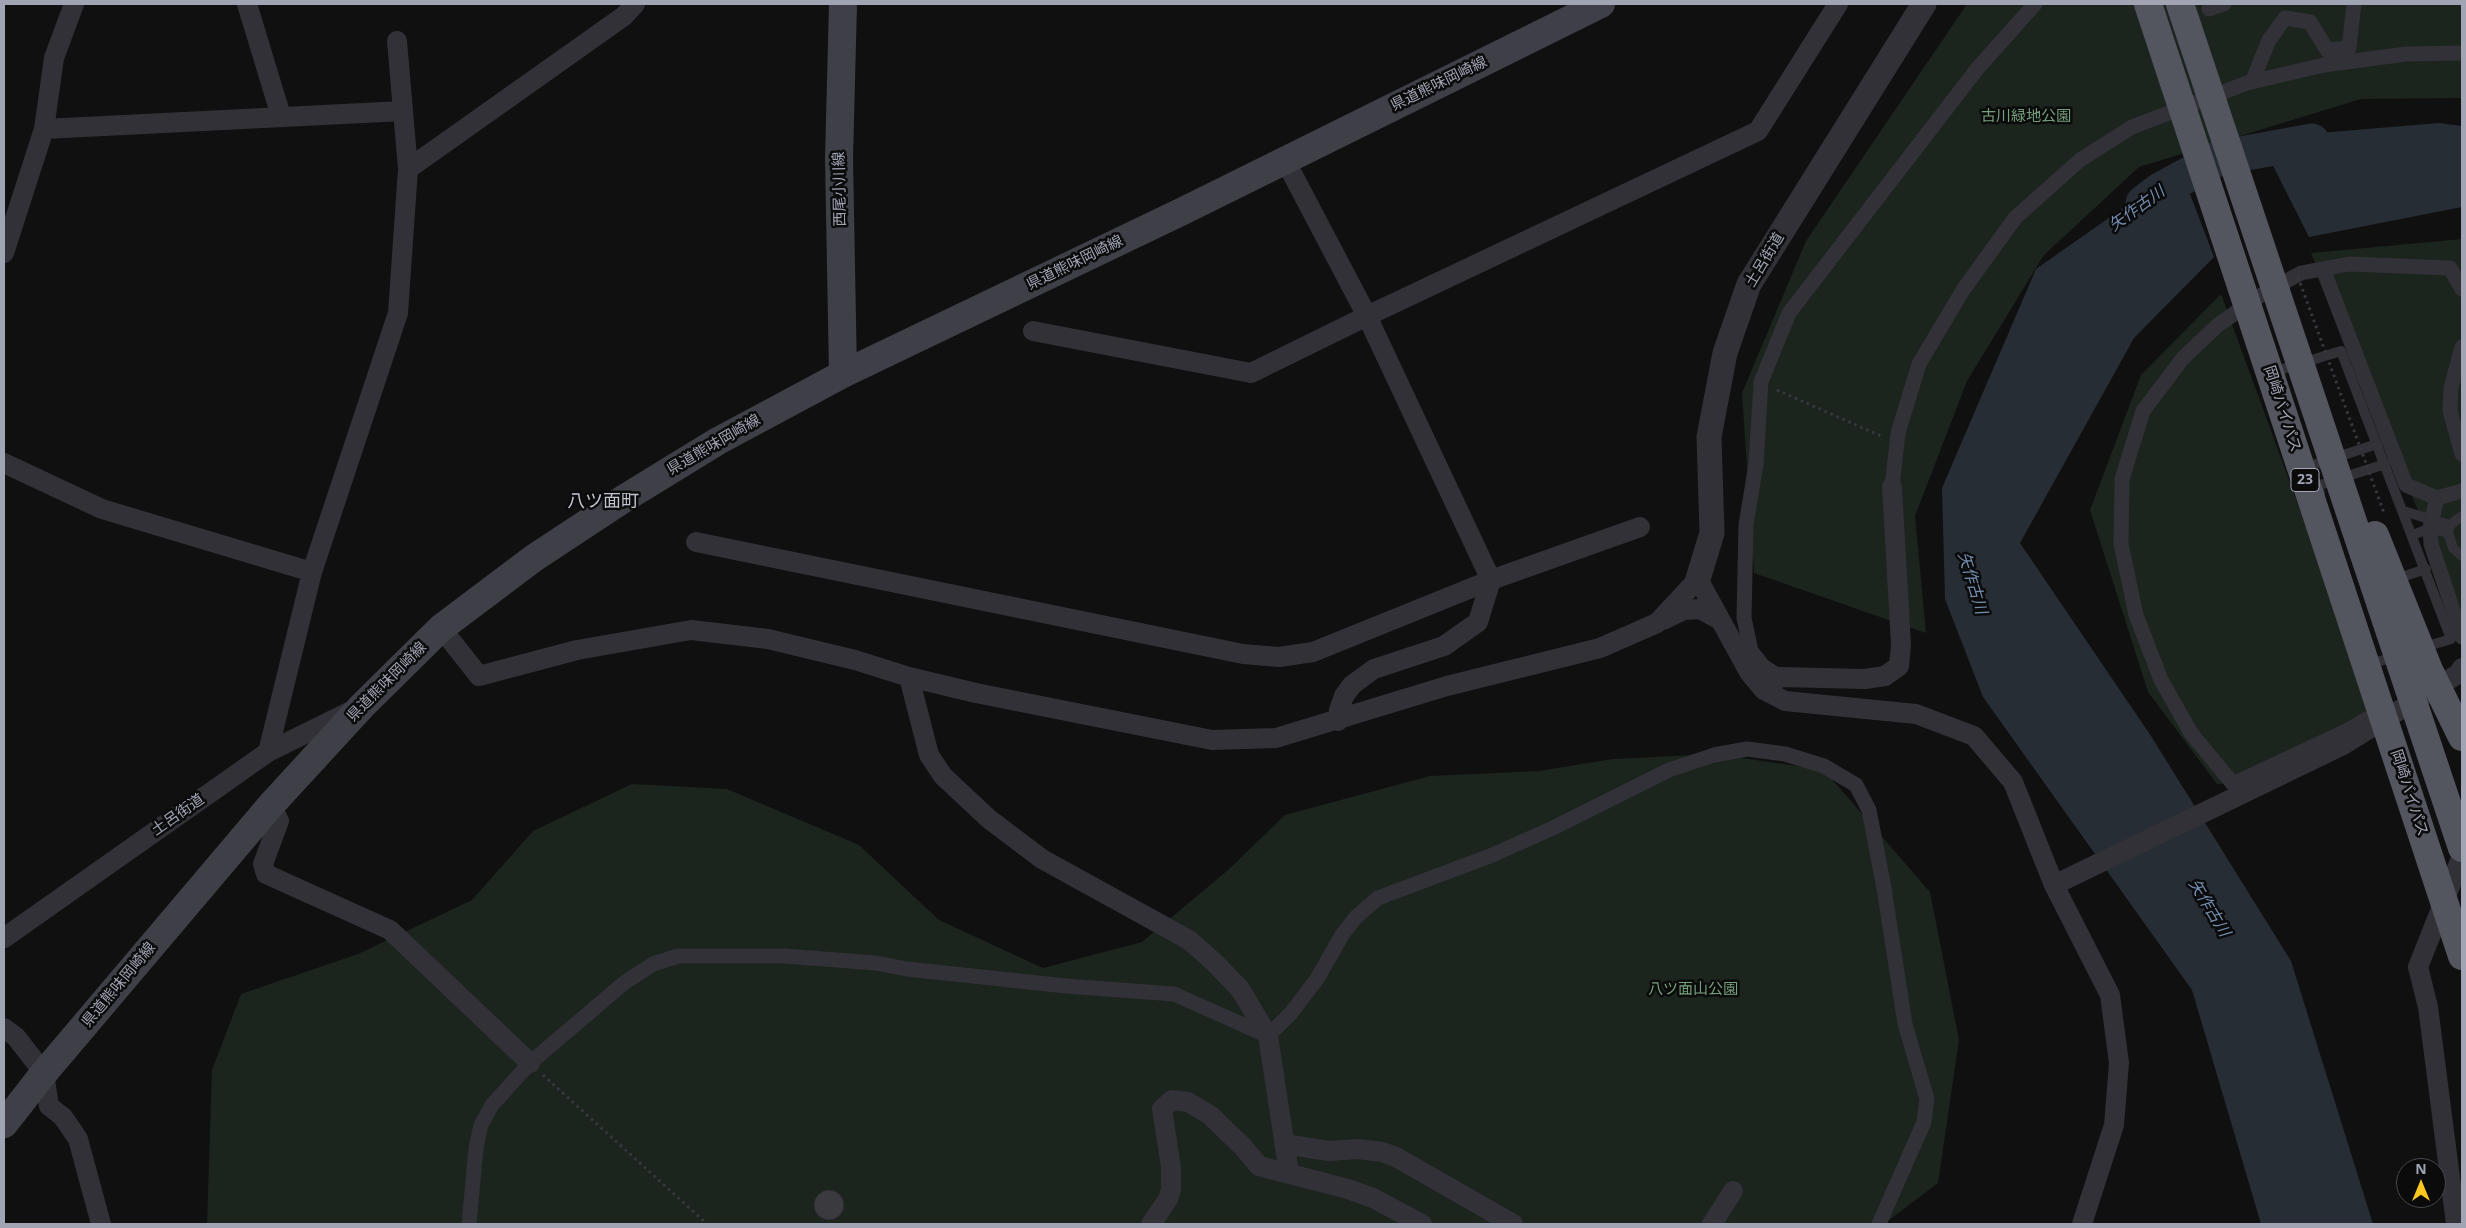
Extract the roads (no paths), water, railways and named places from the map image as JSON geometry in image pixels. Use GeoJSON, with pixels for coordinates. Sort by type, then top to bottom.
{"type":"FeatureCollection","features":[{"type":"Feature","properties":{"kind":"highway","name":"岡崎バイパス"},"geometry":{"type":"LineString","coordinates":[[2148,4],[2462,956]]}},
{"type":"Feature","properties":{"kind":"highway","name":"岡崎バイパス"},"geometry":{"type":"LineString","coordinates":[[2180,4],[2462,848]]}},
{"type":"Feature","properties":{"kind":"highway","name":"23"},"geometry":{"type":"LineString","coordinates":[[2287,324],[2301,334],[2370,523],[2429,670],[2462,737]]}},
{"type":"Feature","properties":{"kind":"main road","name":"西尾小川線"},"geometry":{"type":"LineString","coordinates":[[843,4],[839,158],[844,374]]}},
{"type":"Feature","properties":{"kind":"main road","name":"県道熊味岡崎線"},"geometry":{"type":"LineString","coordinates":[[4,1124],[44,1073],[270,805],[362,706],[441,628],[534,558],[625,498],[718,441],[844,374],[1285,160],[1598,4]]}},
{"type":"Feature","properties":{"kind":"street"},"geometry":{"type":"LineString","coordinates":[[5,243],[44,129],[54,58],[74,4]]}},
{"type":"Feature","properties":{"kind":"street"},"geometry":{"type":"LineString","coordinates":[[247,4],[281,116]]}},
{"type":"Feature","properties":{"kind":"street"},"geometry":{"type":"LineString","coordinates":[[408,169],[624,16],[635,4]]}},
{"type":"Feature","properties":{"kind":"street"},"geometry":{"type":"LineString","coordinates":[[1033,330],[1251,373],[1758,131],[1838,4]]}},
{"type":"Feature","properties":{"kind":"street","name":"土呂街道"},"geometry":{"type":"LineString","coordinates":[[1698,579],[1712,533],[1709,438],[1725,353],[1749,284],[1924,4]]}},
{"type":"Feature","properties":{"kind":"street"},"geometry":{"type":"LineString","coordinates":[[2035,4],[1977,69],[1789,313],[1761,382],[1756,464],[1746,525],[1744,618],[1751,651],[1763,666],[1780,677],[1865,679],[1885,676],[1899,666],[1901,645],[1892,486],[1896,442],[1919,364],[1962,290],[2014,218],[2080,160],[2132,127],[2252,82],[2324,65],[2360,60],[2406,54],[2462,53]]}},
{"type":"Feature","properties":{"kind":"street"},"geometry":{"type":"LineString","coordinates":[[2252,82],[2269,40],[2285,18],[2310,22],[2327,50],[2348,48],[2354,4]]}},
{"type":"Feature","properties":{"kind":"street"},"geometry":{"type":"LineString","coordinates":[[268,752],[312,572],[398,313],[408,169],[397,41]]}},
{"type":"Feature","properties":{"kind":"street"},"geometry":{"type":"LineString","coordinates":[[44,129],[403,110]]}},
{"type":"Feature","properties":{"kind":"street"},"geometry":{"type":"LineString","coordinates":[[1285,160],[1367,316],[1491,580],[1478,622],[1444,646],[1374,669],[1352,685],[1344,696],[1339,710],[1338,721]]}},
{"type":"Feature","properties":{"kind":"street"},"geometry":{"type":"LineString","coordinates":[[2462,289],[2456,268],[2348,264],[2301,273],[2258,297],[2218,325],[2183,358],[2143,412],[2122,479],[2121,544],[2136,615],[2161,680],[2191,733],[2233,784],[2346,731],[2452,667],[2462,657]]}},
{"type":"Feature","properties":{"kind":"street"},"geometry":{"type":"LineString","coordinates":[[2323,269],[2406,485],[2437,498],[2462,491]]}},
{"type":"Feature","properties":{"kind":"street"},"geometry":{"type":"LineString","coordinates":[[2462,348],[2450,388],[2450,410],[2462,454]]}},
{"type":"Feature","properties":{"kind":"street"},"geometry":{"type":"LineString","coordinates":[[4,463],[102,509],[312,572]]}},
{"type":"Feature","properties":{"kind":"street"},"geometry":{"type":"LineString","coordinates":[[2437,498],[2431,524],[2431,544],[2462,637]]}},
{"type":"Feature","properties":{"kind":"street"},"geometry":{"type":"LineString","coordinates":[[696,542],[1243,654],[1279,657],[1313,652],[1491,580],[1640,527]]}},
{"type":"Feature","properties":{"kind":"street"},"geometry":{"type":"LineString","coordinates":[[1657,623],[1698,579],[1749,672],[1764,690],[1785,701],[1916,714],[1974,736],[2013,782],[2054,885],[2110,994],[2119,1064],[2114,1125],[2082,1224]]}},
{"type":"Feature","properties":{"kind":"street"},"geometry":{"type":"LineString","coordinates":[[441,628],[480,676],[577,650],[691,630],[768,639],[855,660],[909,677],[1087,716],[1212,740],[1276,738],[1338,721],[1448,686],[1600,648],[1684,610],[1700,609],[1720,620]]}},
{"type":"Feature","properties":{"kind":"street"},"geometry":{"type":"LineString","coordinates":[[2054,885],[2343,745],[2458,674],[2462,668]]}},
{"type":"Feature","properties":{"kind":"street"},"geometry":{"type":"LineString","coordinates":[[909,677],[929,755],[943,776],[989,819],[1042,859],[1189,940],[1240,989],[1268,1036],[1289,1173]]}},
{"type":"Feature","properties":{"kind":"street"},"geometry":{"type":"LineString","coordinates":[[1764,690],[1780,677]]}},
{"type":"Feature","properties":{"kind":"street","name":"土呂街道"},"geometry":{"type":"LineString","coordinates":[[4,938],[268,752],[362,706]]}},
{"type":"Feature","properties":{"kind":"street"},"geometry":{"type":"LineString","coordinates":[[1268,1036],[1291,1013],[1317,979],[1342,935],[1356,917],[1378,898],[1490,856],[1553,828],[1669,770],[1714,755],[1747,750],[1785,754],[1824,766],[1856,785],[1869,810],[1875,837],[1906,1024],[1927,1099],[1924,1122],[1879,1224]]}},
{"type":"Feature","properties":{"kind":"street"},"geometry":{"type":"LineString","coordinates":[[270,805],[279,821],[263,864],[266,874],[390,930],[530,1063]]}},
{"type":"Feature","properties":{"kind":"street"},"geometry":{"type":"LineString","coordinates":[[2457,1220],[2428,1007],[2418,967],[2462,856]]}},
{"type":"Feature","properties":{"kind":"street"},"geometry":{"type":"LineString","coordinates":[[469,1224],[472,1178],[481,1125],[492,1105],[530,1063],[624,982],[653,964],[678,956],[784,956],[876,963],[907,969],[1066,986],[1174,994],[1268,1036]]}},
{"type":"Feature","properties":{"kind":"street"},"geometry":{"type":"LineString","coordinates":[[4,1028],[16,1037],[44,1073],[49,1106],[63,1117],[78,1139],[101,1224]]}},
{"type":"Feature","properties":{"kind":"street"},"geometry":{"type":"LineString","coordinates":[[1151,1224],[1168,1199],[1171,1190],[1170,1159],[1162,1109],[1172,1100],[1188,1102],[1210,1116],[1243,1147],[1259,1166],[1348,1189],[1373,1198],[1422,1224]]}},
{"type":"Feature","properties":{"kind":"street"},"geometry":{"type":"LineString","coordinates":[[1284,1144],[1328,1151],[1358,1149],[1389,1155],[1513,1224]]}},
{"type":"Feature","properties":{"kind":"street"},"geometry":{"type":"LineString","coordinates":[[1712,1224],[1733,1191]]}},
{"type":"Feature","properties":{"kind":"lane"},"geometry":{"type":"LineString","coordinates":[[2356,669],[2450,639],[2426,570],[2341,351],[2276,371],[2310,466],[2377,444]]}},
{"type":"Feature","properties":{"kind":"lane"},"geometry":{"type":"LineString","coordinates":[[2307,362],[2339,457]]}},
{"type":"Feature","properties":{"kind":"lane"},"geometry":{"type":"LineString","coordinates":[[2352,592],[2318,486],[2385,464]]}},
{"type":"Feature","properties":{"kind":"lane"},"geometry":{"type":"LineString","coordinates":[[2346,476],[2382,583]]}},
{"type":"Feature","properties":{"kind":"lane"},"geometry":{"type":"LineString","coordinates":[[2403,511],[2431,524],[2449,529]]}},
{"type":"Feature","properties":{"kind":"lane"},"geometry":{"type":"LineString","coordinates":[[2449,529],[2462,516]]}},
{"type":"Feature","properties":{"kind":"lane"},"geometry":{"type":"LineString","coordinates":[[2412,535],[2431,524]]}},
{"type":"Feature","properties":{"kind":"lane"},"geometry":{"type":"LineString","coordinates":[[2449,529],[2453,548],[2462,556]]}},
{"type":"Feature","properties":{"kind":"lane"},"geometry":{"type":"LineString","coordinates":[[2367,588],[2426,570]]}},
{"type":"Feature","properties":{"kind":"water"},"geometry":{"type":"Polygon","coordinates":[[[2439,123],[2462,126],[2462,207],[2309,237],[2259,138],[2439,123]]]}},
{"type":"Feature","properties":{"kind":"water"},"geometry":{"type":"Polygon","coordinates":[[[2180,168],[2214,257],[2134,338],[2020,543],[2151,736],[2291,961],[2373,1224],[2261,1224],[2192,990],[1983,697],[1945,599],[1942,488],[2036,269],[2180,168]]]}},
{"type":"Feature","properties":{"kind":"waterway","name":"矢作古川"},"geometry":{"type":"LineString","coordinates":[[2143,203],[2160,190],[2219,158],[2312,141]]}},
{"type":"Feature","properties":{"kind":"district","name":"八ツ面町"},"geometry":{"type":"Point","coordinates":[603,502]}},
{"type":"Feature","properties":{"kind":"park label","name":"古川緑地公園"},"geometry":{"type":"Point","coordinates":[2026,117]}},
{"type":"Feature","properties":{"kind":"park label","name":"八ツ面山公園"},"geometry":{"type":"Point","coordinates":[1693,990]}}]}
